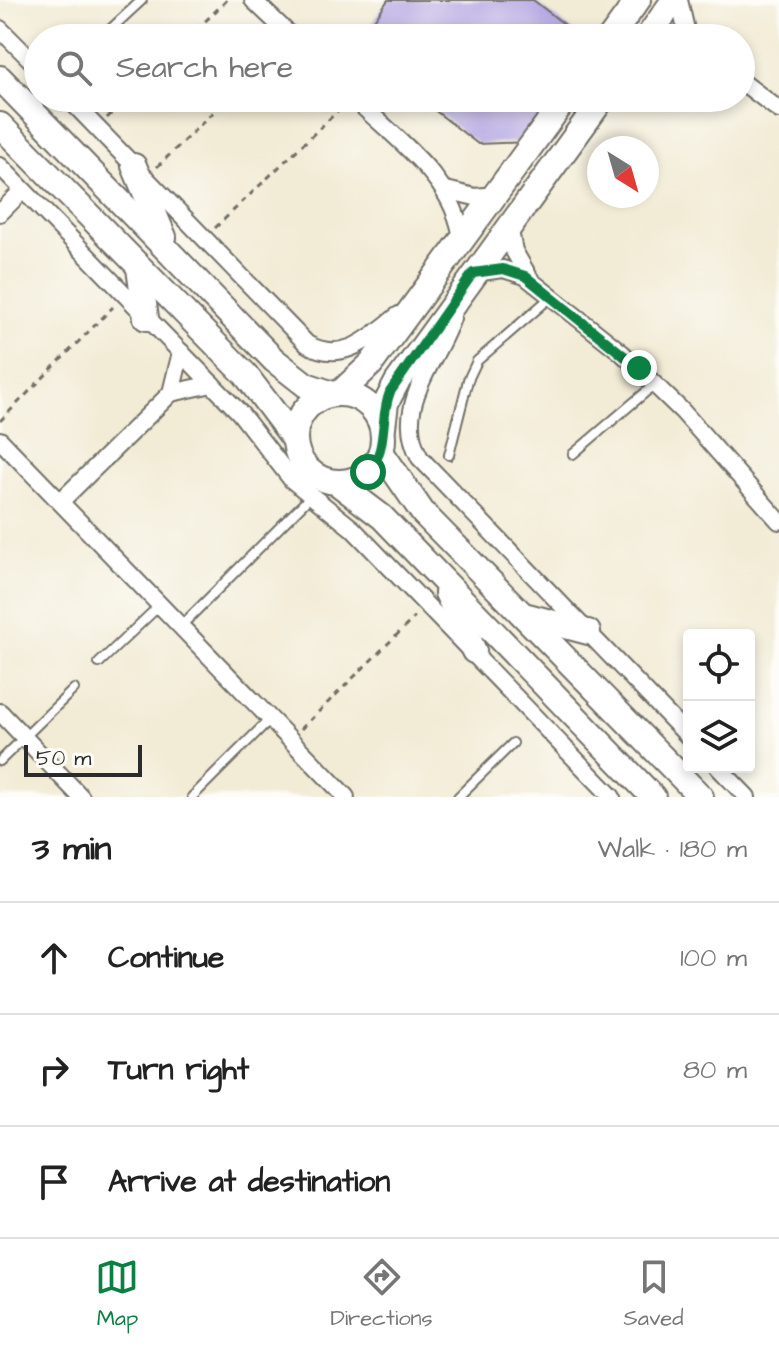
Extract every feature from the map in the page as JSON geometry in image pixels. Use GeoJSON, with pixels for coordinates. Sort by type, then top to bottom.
{"type":"FeatureCollection","features":[{"type":"Feature","properties":{"kind":"main road"},"geometry":{"type":"LineString","coordinates":[[620,24],[638,0]]}},
{"type":"Feature","properties":{"kind":"main road"},"geometry":{"type":"LineString","coordinates":[[658,24],[676,0]]}},
{"type":"Feature","properties":{"kind":"main road"},"geometry":{"type":"LineString","coordinates":[[0,78],[24,103]]}},
{"type":"Feature","properties":{"kind":"main road"},"geometry":{"type":"LineString","coordinates":[[33,112],[284,370],[306,385],[362,399],[378,416],[383,427]]}},
{"type":"Feature","properties":{"kind":"main road"},"geometry":{"type":"LineString","coordinates":[[295,440],[301,415],[320,398],[336,394],[364,373],[556,112]]}},
{"type":"Feature","properties":{"kind":"main road"},"geometry":{"type":"LineString","coordinates":[[0,125],[256,386],[295,440],[303,464],[323,480],[336,482],[359,478],[376,463],[381,452],[390,392],[468,280],[593,112]]}},
{"type":"Feature","properties":{"kind":"main road"},"geometry":{"type":"LineString","coordinates":[[0,142],[29,155]]}},
{"type":"Feature","properties":{"kind":"main road"},"geometry":{"type":"LineString","coordinates":[[140,172],[169,251]]}},
{"type":"Feature","properties":{"kind":"main road"},"geometry":{"type":"LineString","coordinates":[[139,268],[146,318]]}},
{"type":"Feature","properties":{"kind":"main road"},"geometry":{"type":"LineString","coordinates":[[381,452],[423,513],[701,797]]}},
{"type":"Feature","properties":{"kind":"main road"},"geometry":{"type":"LineString","coordinates":[[336,482],[382,517],[653,797]]}},
{"type":"Feature","properties":{"kind":"main road"},"geometry":{"type":"LineString","coordinates":[[439,576],[474,651]]}},
{"type":"Feature","properties":{"kind":"main road"},"geometry":{"type":"LineString","coordinates":[[525,615],[588,632]]}},
{"type":"Feature","properties":{"kind":"street"},"geometry":{"type":"LineString","coordinates":[[253,0],[278,24]]}},
{"type":"Feature","properties":{"kind":"street"},"geometry":{"type":"LineString","coordinates":[[676,0],[684,24]]}},
{"type":"Feature","properties":{"kind":"street"},"geometry":{"type":"LineString","coordinates":[[0,29],[24,53]]}},
{"type":"Feature","properties":{"kind":"street"},"geometry":{"type":"LineString","coordinates":[[755,92],[779,110]]}},
{"type":"Feature","properties":{"kind":"street"},"geometry":{"type":"LineString","coordinates":[[82,112],[298,336],[316,349],[338,352],[358,345],[420,299]]}},
{"type":"Feature","properties":{"kind":"street"},"geometry":{"type":"LineString","coordinates":[[367,112],[446,190],[456,209],[462,241]]}},
{"type":"Feature","properties":{"kind":"street"},"geometry":{"type":"LineString","coordinates":[[0,166],[253,428],[292,480],[353,529],[612,797]]}},
{"type":"Feature","properties":{"kind":"street"},"geometry":{"type":"LineString","coordinates":[[0,213],[23,190]]}},
{"type":"Feature","properties":{"kind":"street"},"geometry":{"type":"LineString","coordinates":[[446,190],[475,197],[495,195]]}},
{"type":"Feature","properties":{"kind":"street"},"geometry":{"type":"LineString","coordinates":[[509,226],[517,259],[531,280],[655,384],[779,521]]}},
{"type":"Feature","properties":{"kind":"street"},"geometry":{"type":"LineString","coordinates":[[531,280],[503,269],[468,280],[414,398],[409,418],[411,439],[427,465],[683,731]]}},
{"type":"Feature","properties":{"kind":"street"},"geometry":{"type":"LineString","coordinates":[[61,501],[171,393],[181,352]]}},
{"type":"Feature","properties":{"kind":"street"},"geometry":{"type":"LineString","coordinates":[[171,393],[212,384]]}},
{"type":"Feature","properties":{"kind":"street"},"geometry":{"type":"LineString","coordinates":[[0,440],[346,797]]}},
{"type":"Feature","properties":{"kind":"street"},"geometry":{"type":"LineString","coordinates":[[0,712],[81,797]]}},
{"type":"Feature","properties":{"kind":"street"},"geometry":{"type":"LineString","coordinates":[[724,773],[747,797]]}},
{"type":"Feature","properties":{"kind":"lane"},"geometry":{"type":"LineString","coordinates":[[116,24],[142,0]]}},
{"type":"Feature","properties":{"kind":"lane"},"geometry":{"type":"LineString","coordinates":[[449,455],[468,380],[477,361],[552,297]]}},
{"type":"Feature","properties":{"kind":"lane"},"geometry":{"type":"LineString","coordinates":[[573,454],[655,384]]}},
{"type":"Feature","properties":{"kind":"lane"},"geometry":{"type":"LineString","coordinates":[[181,627],[310,497]]}},
{"type":"Feature","properties":{"kind":"lane"},"geometry":{"type":"LineString","coordinates":[[99,663],[160,605]]}},
{"type":"Feature","properties":{"kind":"lane"},"geometry":{"type":"LineString","coordinates":[[0,761],[74,689]]}},
{"type":"Feature","properties":{"kind":"lane"},"geometry":{"type":"LineString","coordinates":[[192,797],[270,719]]}},
{"type":"Feature","properties":{"kind":"lane"},"geometry":{"type":"LineString","coordinates":[[458,797],[513,743]]}},
{"type":"Feature","properties":{"kind":"path"},"geometry":{"type":"LineString","coordinates":[[202,24],[227,0]]}},
{"type":"Feature","properties":{"kind":"path"},"geometry":{"type":"LineString","coordinates":[[97,127],[113,112]]}},
{"type":"Feature","properties":{"kind":"path"},"geometry":{"type":"LineString","coordinates":[[140,172],[211,112]]}},
{"type":"Feature","properties":{"kind":"path"},"geometry":{"type":"LineString","coordinates":[[204,238],[338,112]]}},
{"type":"Feature","properties":{"kind":"path"},"geometry":{"type":"LineString","coordinates":[[0,421],[124,296]]}},
{"type":"Feature","properties":{"kind":"path"},"geometry":{"type":"LineString","coordinates":[[290,740],[426,606]]}},
{"type":"Feature","properties":{"kind":"building"},"geometry":{"type":"Polygon","coordinates":[[[388,0],[533,0],[564,24],[372,24],[388,0]]]}},
{"type":"Feature","properties":{"kind":"building"},"geometry":{"type":"Polygon","coordinates":[[[437,112],[550,112],[528,142],[478,144],[437,112]]]}},
{"type":"Feature","properties":{"kind":"route"},"geometry":{"type":"LineString","coordinates":[[368,472],[381,452],[383,415],[390,392],[473,273],[503,269],[525,276],[639,368]]}}]}
